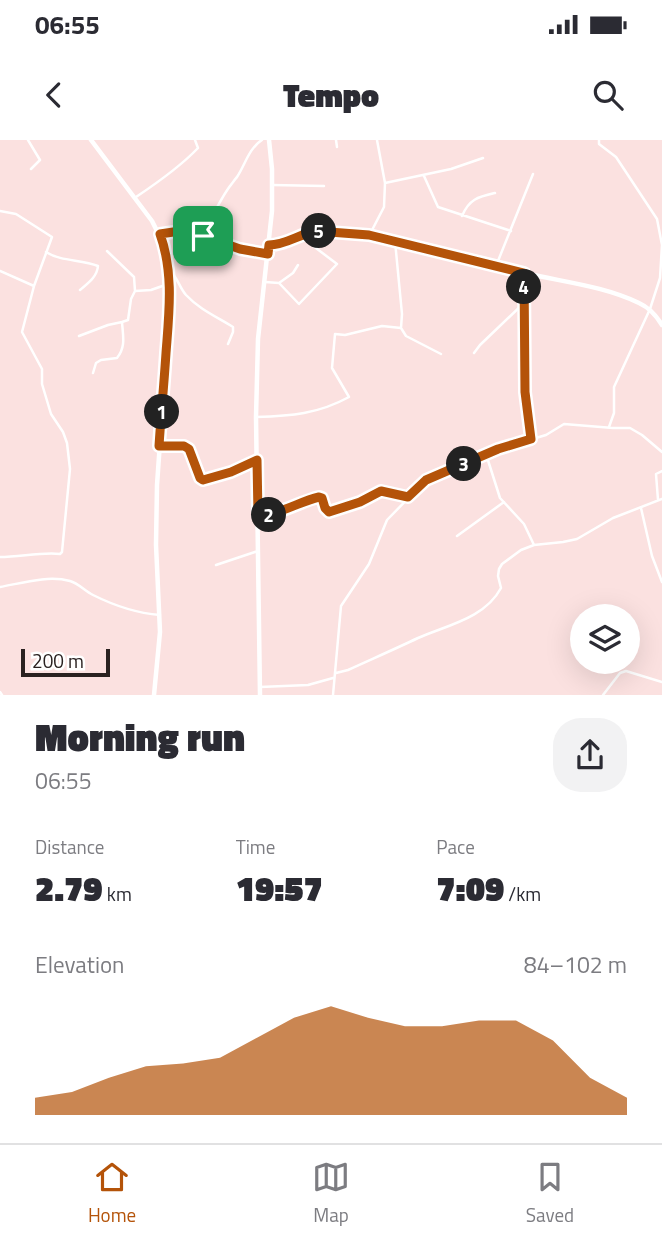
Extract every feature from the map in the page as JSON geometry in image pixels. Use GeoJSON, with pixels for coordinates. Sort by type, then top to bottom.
{"type":"FeatureCollection","features":[{"type":"Feature","properties":{"kind":"street"},"geometry":{"type":"LineString","coordinates":[[27,140],[40,160],[31,169]]}},
{"type":"Feature","properties":{"kind":"street"},"geometry":{"type":"LineString","coordinates":[[91,140],[136,197],[160,234],[169,270],[169,314],[156,510],[160,615],[154,695]]}},
{"type":"Feature","properties":{"kind":"street"},"geometry":{"type":"LineString","coordinates":[[136,197],[191,155],[198,148],[195,140]]}},
{"type":"Feature","properties":{"kind":"street"},"geometry":{"type":"LineString","coordinates":[[203,236],[229,187],[253,148],[262,140]]}},
{"type":"Feature","properties":{"kind":"street"},"geometry":{"type":"LineString","coordinates":[[260,695],[256,417],[258,339],[269,245],[272,186],[269,140]]}},
{"type":"Feature","properties":{"kind":"street"},"geometry":{"type":"LineString","coordinates":[[336,140],[337,148]]}},
{"type":"Feature","properties":{"kind":"street"},"geometry":{"type":"LineString","coordinates":[[369,235],[384,206],[386,183],[377,140]]}},
{"type":"Feature","properties":{"kind":"street"},"geometry":{"type":"LineString","coordinates":[[599,140],[599,144],[615,157],[657,219],[662,245],[660,278],[650,309],[614,387],[614,412],[609,428]]}},
{"type":"Feature","properties":{"kind":"street"},"geometry":{"type":"LineString","coordinates":[[386,183],[452,169],[483,158]]}},
{"type":"Feature","properties":{"kind":"street"},"geometry":{"type":"LineString","coordinates":[[496,266],[533,174]]}},
{"type":"Feature","properties":{"kind":"street"},"geometry":{"type":"LineString","coordinates":[[424,176],[438,207],[511,231]]}},
{"type":"Feature","properties":{"kind":"street"},"geometry":{"type":"LineString","coordinates":[[272,186],[324,186]]}},
{"type":"Feature","properties":{"kind":"street"},"geometry":{"type":"LineString","coordinates":[[462,216],[474,199],[495,193]]}},
{"type":"Feature","properties":{"kind":"street"},"geometry":{"type":"LineString","coordinates":[[0,211],[16,214],[50,235],[52,240],[34,286],[22,332],[42,369],[42,384],[51,414],[67,443],[70,470],[64,551],[60,554],[0,557]]}},
{"type":"Feature","properties":{"kind":"street"},"geometry":{"type":"LineString","coordinates":[[160,234],[180,231],[240,249],[268,254]]}},
{"type":"Feature","properties":{"kind":"street"},"geometry":{"type":"LineString","coordinates":[[269,245],[279,245],[316,231],[369,235],[606,290],[650,309],[662,324]]}},
{"type":"Feature","properties":{"kind":"street"},"geometry":{"type":"LineString","coordinates":[[279,283],[299,304],[337,264],[300,236]]}},
{"type":"Feature","properties":{"kind":"street"},"geometry":{"type":"LineString","coordinates":[[395,241],[401,328],[406,336],[441,354]]}},
{"type":"Feature","properties":{"kind":"street"},"geometry":{"type":"LineString","coordinates":[[79,336],[128,320],[135,291],[134,277],[107,251]]}},
{"type":"Feature","properties":{"kind":"street"},"geometry":{"type":"LineString","coordinates":[[46,252],[53,257],[98,266],[92,279],[80,290]]}},
{"type":"Feature","properties":{"kind":"street"},"geometry":{"type":"LineString","coordinates":[[265,282],[279,283],[288,278],[298,265]]}},
{"type":"Feature","properties":{"kind":"street"},"geometry":{"type":"LineString","coordinates":[[169,270],[176,276],[183,293],[198,307],[233,327],[228,344]]}},
{"type":"Feature","properties":{"kind":"street"},"geometry":{"type":"LineString","coordinates":[[0,271],[34,286]]}},
{"type":"Feature","properties":{"kind":"street"},"geometry":{"type":"LineString","coordinates":[[524,273],[525,392],[531,439]]}},
{"type":"Feature","properties":{"kind":"street"},"geometry":{"type":"LineString","coordinates":[[135,291],[151,290],[170,284]]}},
{"type":"Feature","properties":{"kind":"street"},"geometry":{"type":"LineString","coordinates":[[474,353],[524,302]]}},
{"type":"Feature","properties":{"kind":"street"},"geometry":{"type":"LineString","coordinates":[[93,373],[96,363],[117,358],[122,351],[122,322]]}},
{"type":"Feature","properties":{"kind":"street"},"geometry":{"type":"LineString","coordinates":[[256,417],[306,414],[332,406],[349,397],[332,368],[335,334],[345,335],[382,326],[401,328]]}},
{"type":"Feature","properties":{"kind":"street"},"geometry":{"type":"LineString","coordinates":[[333,695],[341,606],[369,564],[387,520],[426,480],[498,449],[546,435],[564,424],[630,428],[662,452]]}},
{"type":"Feature","properties":{"kind":"street"},"geometry":{"type":"LineString","coordinates":[[159,446],[184,446],[189,449],[203,480],[231,472],[257,460]]}},
{"type":"Feature","properties":{"kind":"street"},"geometry":{"type":"LineString","coordinates":[[486,454],[500,498],[524,524],[534,545]]}},
{"type":"Feature","properties":{"kind":"street"},"geometry":{"type":"LineString","coordinates":[[335,673],[459,623],[488,605],[501,588],[498,576],[502,564],[521,550],[534,545],[577,539],[613,518],[660,499],[656,474],[662,471]]}},
{"type":"Feature","properties":{"kind":"street"},"geometry":{"type":"LineString","coordinates":[[258,515],[271,514],[319,497],[329,512],[360,502],[381,491],[408,497]]}},
{"type":"Feature","properties":{"kind":"street"},"geometry":{"type":"LineString","coordinates":[[457,536],[504,502]]}},
{"type":"Feature","properties":{"kind":"street"},"geometry":{"type":"LineString","coordinates":[[641,507],[652,556],[662,582]]}},
{"type":"Feature","properties":{"kind":"street"},"geometry":{"type":"LineString","coordinates":[[216,565],[258,551]]}},
{"type":"Feature","properties":{"kind":"street"},"geometry":{"type":"LineString","coordinates":[[0,587],[43,580],[72,581],[114,606],[160,615]]}},
{"type":"Feature","properties":{"kind":"street"},"geometry":{"type":"LineString","coordinates":[[603,695],[620,673],[626,671],[662,682]]}},
{"type":"Feature","properties":{"kind":"street"},"geometry":{"type":"LineString","coordinates":[[260,687],[308,685],[333,678]]}},
{"type":"Feature","properties":{"kind":"route"},"geometry":{"type":"LineString","coordinates":[[180,231],[203,236],[240,249],[268,254],[269,245],[279,245],[308,232],[369,235],[524,273],[525,392],[531,439],[498,449],[426,480],[408,497],[381,491],[360,502],[329,512],[319,497],[279,512],[258,515],[257,460],[231,472],[203,480],[189,449],[184,446],[159,446],[170,284],[167,254],[160,234],[180,231]]}}]}
